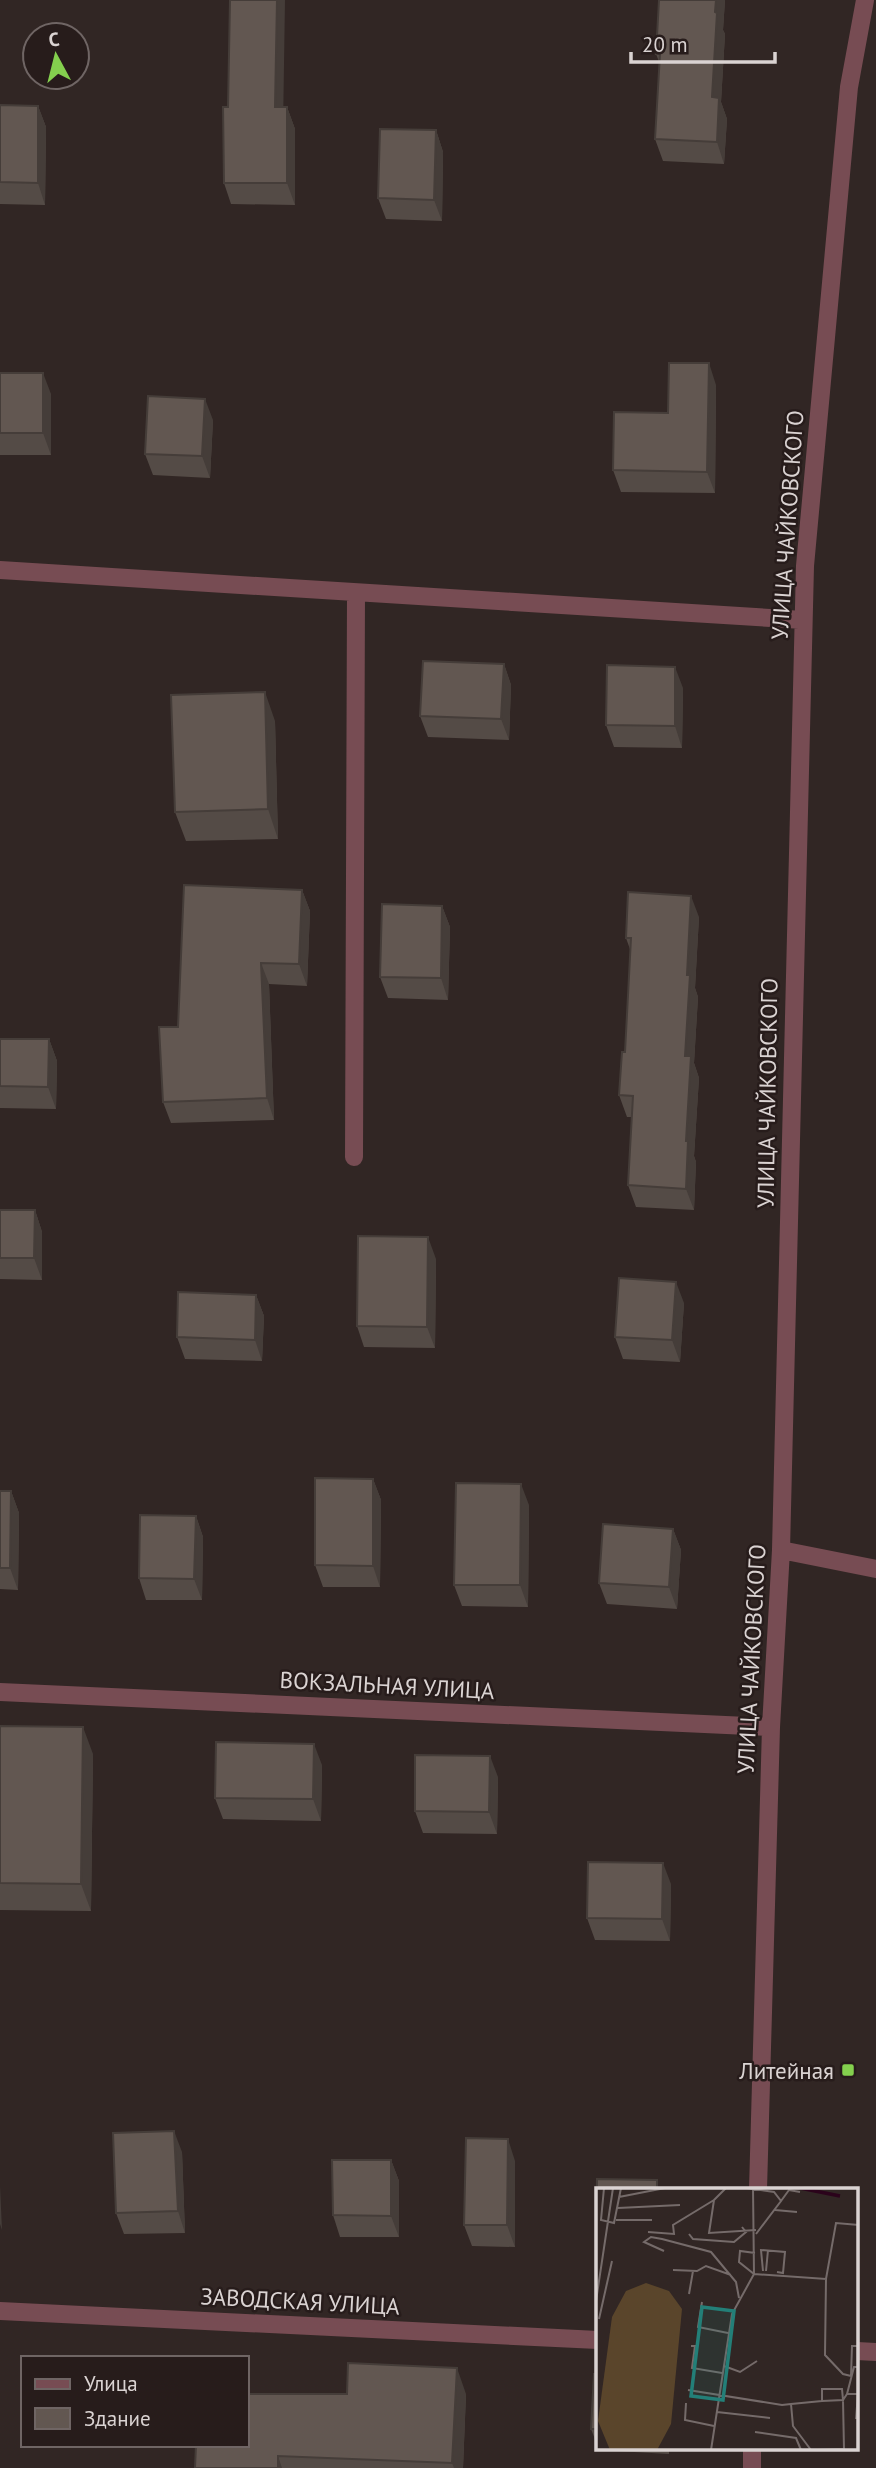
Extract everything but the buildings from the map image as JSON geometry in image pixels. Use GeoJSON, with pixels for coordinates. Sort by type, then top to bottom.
{"type":"FeatureCollection","features":[{"type":"Feature","properties":{"kind":"street","name":"УЛИЦА ЧАЙКОВСКОГО"},"geometry":{"type":"LineString","coordinates":[[758,2188],[771,1727],[781,1550],[805,566],[847,101],[865,0]]}},
{"type":"Feature","properties":{"kind":"street"},"geometry":{"type":"LineString","coordinates":[[0,570],[803,620]]}},
{"type":"Feature","properties":{"kind":"street"},"geometry":{"type":"LineString","coordinates":[[354,1157],[356,594]]}},
{"type":"Feature","properties":{"kind":"street"},"geometry":{"type":"LineString","coordinates":[[781,1550],[876,1569]]}},
{"type":"Feature","properties":{"kind":"street","name":"ВОКЗАЛЬНАЯ УЛИЦА"},"geometry":{"type":"LineString","coordinates":[[0,1692],[771,1727]]}},
{"type":"Feature","properties":{"kind":"street","name":"ЗАВОДСКАЯ УЛИЦА"},"geometry":{"type":"LineString","coordinates":[[0,2311],[596,2340]]}},
{"type":"Feature","properties":{"kind":"street"},"geometry":{"type":"LineString","coordinates":[[858,2351],[876,2352]]}},
{"type":"Feature","properties":{"kind":"street"},"geometry":{"type":"LineString","coordinates":[[752,2450],[752,2468]]}},
{"type":"Feature","properties":{"kind":"place","name":"Литейная"},"geometry":{"type":"Point","coordinates":[848,2070]}}]}
